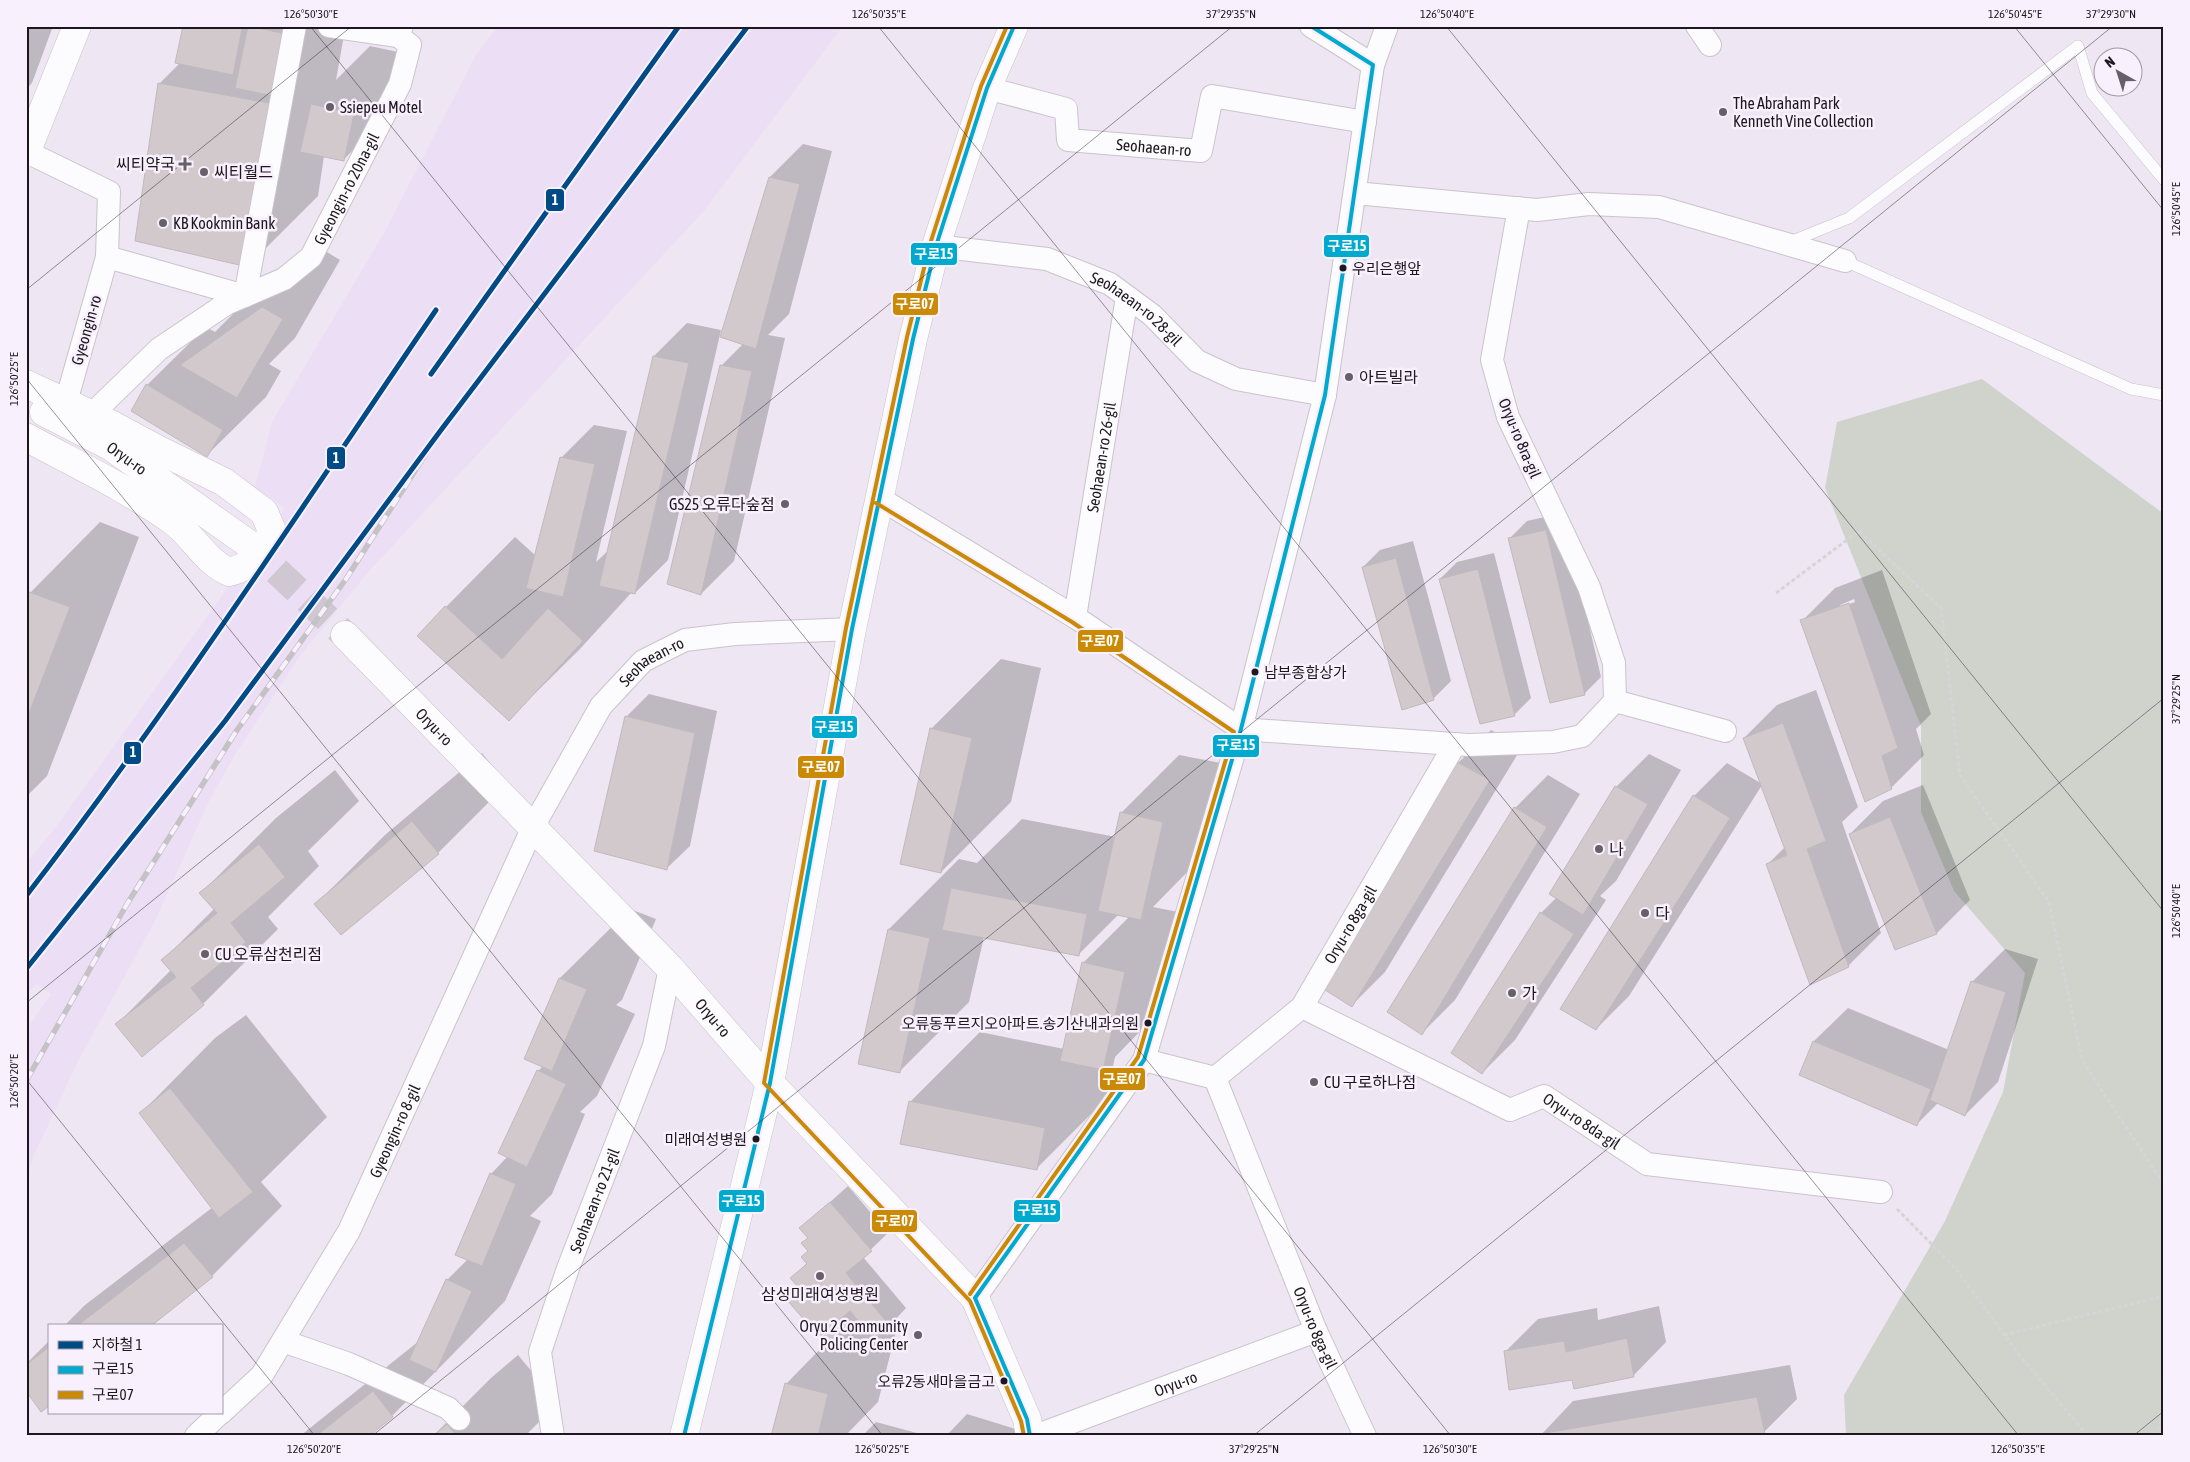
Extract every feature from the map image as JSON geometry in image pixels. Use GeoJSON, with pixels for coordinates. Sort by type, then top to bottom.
{"type":"FeatureCollection","features":[{"type":"Feature","properties":{"kind":"main road","name":"Gyeongin-ro"},"geometry":{"type":"LineString","coordinates":[[27,152],[76,26]]}},
{"type":"Feature","properties":{"kind":"main road"},"geometry":{"type":"LineString","coordinates":[[684,1436],[770,1083],[852,629],[879,498],[936,246],[987,88],[1014,26]]}},
{"type":"Feature","properties":{"kind":"main road"},"geometry":{"type":"LineString","coordinates":[[26,384],[92,414],[224,482],[264,512],[272,530],[268,539],[248,566],[230,572],[223,570],[176,523],[149,504],[26,437]]}},
{"type":"Feature","properties":{"kind":"main road","name":"Oryu-ro"},"geometry":{"type":"LineString","coordinates":[[26,403],[110,446],[246,542]]}},
{"type":"Feature","properties":{"kind":"main road","name":"Oryu-ro"},"geometry":{"type":"LineString","coordinates":[[345,635],[670,968],[770,1083],[975,1298],[1027,1419],[1030,1436]]}},
{"type":"Feature","properties":{"kind":"street"},"geometry":{"type":"LineString","coordinates":[[107,257],[246,296],[295,26]]}},
{"type":"Feature","properties":{"kind":"street"},"geometry":{"type":"LineString","coordinates":[[329,26],[400,31]]}},
{"type":"Feature","properties":{"kind":"street"},"geometry":{"type":"LineString","coordinates":[[1311,26],[1373,66]]}},
{"type":"Feature","properties":{"kind":"street"},"geometry":{"type":"LineString","coordinates":[[975,1298],[1144,1060],[1241,729],[1325,395],[1373,66],[1387,26]]}},
{"type":"Feature","properties":{"kind":"street"},"geometry":{"type":"LineString","coordinates":[[1697,26],[1710,45]]}},
{"type":"Feature","properties":{"kind":"street","name":"Gyeongin-ro 20na-gil"},"geometry":{"type":"LineString","coordinates":[[92,414],[159,349],[226,304],[284,279],[311,257],[400,84],[410,45],[400,31]]}},
{"type":"Feature","properties":{"kind":"street","name":"Seohaean-ro"},"geometry":{"type":"LineString","coordinates":[[987,88],[1066,109],[1068,140],[1200,150],[1212,96],[1365,122]]}},
{"type":"Feature","properties":{"kind":"street","name":"Gyeongin-ro"},"geometry":{"type":"LineString","coordinates":[[27,152],[109,192],[107,257],[66,402]]}},
{"type":"Feature","properties":{"kind":"street"},"geometry":{"type":"LineString","coordinates":[[1354,193],[1537,210],[1589,204],[1659,207],[1845,261]]}},
{"type":"Feature","properties":{"kind":"street","name":"Oryu-ro 8ra-gil"},"geometry":{"type":"LineString","coordinates":[[1519,208],[1492,360],[1508,417],[1589,587],[1614,663],[1615,701]]}},
{"type":"Feature","properties":{"kind":"street","name":"Seohaean-ro 28-gil"},"geometry":{"type":"LineString","coordinates":[[936,246],[1047,259],[1110,284],[1152,315],[1197,361],[1236,379],[1325,395]]}},
{"type":"Feature","properties":{"kind":"street","name":"Seohaean-ro 26-gil"},"geometry":{"type":"LineString","coordinates":[[1075,617],[1127,297]]}},
{"type":"Feature","properties":{"kind":"street"},"geometry":{"type":"LineString","coordinates":[[879,498],[1075,617],[1241,729],[1455,744],[1553,742],[1582,736],[1615,701],[1725,731]]}},
{"type":"Feature","properties":{"kind":"street","name":"Seohaean-ro"},"geometry":{"type":"LineString","coordinates":[[533,827],[600,706],[643,661],[685,640],[735,634],[852,629]]}},
{"type":"Feature","properties":{"kind":"street","name":"Oryu-ro 8ga-gil"},"geometry":{"type":"LineString","coordinates":[[1365,1436],[1316,1331],[1214,1078],[1302,1007],[1455,744]]}},
{"type":"Feature","properties":{"kind":"street","name":"Gyeongin-ro 8-gil"},"geometry":{"type":"LineString","coordinates":[[222,1412],[262,1375],[349,1230],[533,827]]}},
{"type":"Feature","properties":{"kind":"street","name":"Seohaean-ro 21-gil"},"geometry":{"type":"LineString","coordinates":[[553,1436],[540,1352],[567,1271],[654,1046],[670,968]]}},
{"type":"Feature","properties":{"kind":"street","name":"Oryu-ro 8da-gil"},"geometry":{"type":"LineString","coordinates":[[1302,1007],[1510,1110],[1544,1096],[1647,1164],[1881,1192]]}},
{"type":"Feature","properties":{"kind":"street"},"geometry":{"type":"LineString","coordinates":[[1144,1060],[1214,1078]]}},
{"type":"Feature","properties":{"kind":"street","name":"Oryu-ro"},"geometry":{"type":"LineString","coordinates":[[1035,1436],[1316,1331]]}},
{"type":"Feature","properties":{"kind":"street"},"geometry":{"type":"LineString","coordinates":[[283,1341],[349,1364],[448,1408],[459,1419]]}},
{"type":"Feature","properties":{"kind":"street","name":"Gyeongin-ro 8-gil"},"geometry":{"type":"LineString","coordinates":[[196,1436],[220,1414]]}},
{"type":"Feature","properties":{"kind":"lane"},"geometry":{"type":"LineString","coordinates":[[1787,244],[1849,218],[2078,46],[2092,93],[2164,180]]}},
{"type":"Feature","properties":{"kind":"lane"},"geometry":{"type":"LineString","coordinates":[[1845,261],[2131,388],[2164,395]]}},
{"type":"Feature","properties":{"kind":"path"},"geometry":{"type":"LineString","coordinates":[[1776,594],[1859,531],[1941,608],[1960,775],[2049,902],[2082,1060],[2164,1185]]}},
{"type":"Feature","properties":{"kind":"path"},"geometry":{"type":"LineString","coordinates":[[1881,1192],[1957,1270],[2004,1335],[2088,1436]]}},
{"type":"Feature","properties":{"kind":"path"},"geometry":{"type":"LineString","coordinates":[[2004,1335],[2164,1296]]}},
{"type":"Feature","properties":{"kind":"path"},"geometry":{"type":"LineString","coordinates":[[2160,1436],[2164,1339]]}},
{"type":"Feature","properties":{"kind":"shaded area"},"geometry":{"type":"Polygon","coordinates":[[[498,26],[843,26],[703,212],[370,570],[299,657],[236,753],[209,801],[154,923],[79,1059],[34,1155],[26,1179],[26,1030],[51,994],[36,984],[26,996],[26,863],[56,827],[285,508],[255,487],[272,422],[384,233],[476,55],[498,26]]]}},
{"type":"Feature","properties":{"kind":"shaded area"},"geometry":{"type":"Polygon","coordinates":[[[1982,379],[2164,514],[2164,1436],[1846,1436],[1844,1395],[1945,1221],[2003,1092],[2025,973],[1954,891],[1921,812],[1921,726],[1825,488],[1837,422],[1982,379]]]}},
{"type":"Feature","properties":{"kind":"building"},"geometry":{"type":"Polygon","coordinates":[[[183,26],[230,26],[242,29],[233,75],[175,63],[183,26]]]}},
{"type":"Feature","properties":{"kind":"building"},"geometry":{"type":"Polygon","coordinates":[[[248,26],[286,34],[273,96],[235,88],[248,26]]]}},
{"type":"Feature","properties":{"kind":"building","name":"씨티월드"},"geometry":{"type":"Polygon","coordinates":[[[158,83],[275,104],[248,267],[135,241],[158,83]]]}},
{"type":"Feature","properties":{"kind":"building"},"geometry":{"type":"Polygon","coordinates":[[[311,104],[354,114],[344,161],[300,152],[311,104]]]}},
{"type":"Feature","properties":{"kind":"building"},"geometry":{"type":"Polygon","coordinates":[[[769,177],[800,184],[756,349],[720,337],[769,177]]]}},
{"type":"Feature","properties":{"kind":"building"},"geometry":{"type":"Polygon","coordinates":[[[262,307],[283,319],[237,398],[180,365],[262,307]]]}},
{"type":"Feature","properties":{"kind":"building"},"geometry":{"type":"Polygon","coordinates":[[[653,356],[689,363],[635,594],[599,586],[653,356]]]}},
{"type":"Feature","properties":{"kind":"building"},"geometry":{"type":"Polygon","coordinates":[[[720,365],[752,371],[701,595],[667,584],[720,365]]]}},
{"type":"Feature","properties":{"kind":"building"},"geometry":{"type":"Polygon","coordinates":[[[146,384],[223,430],[207,457],[131,411],[146,384]]]}},
{"type":"Feature","properties":{"kind":"building"},"geometry":{"type":"Polygon","coordinates":[[[560,457],[595,464],[563,597],[526,588],[560,457]]]}},
{"type":"Feature","properties":{"kind":"building"},"geometry":{"type":"Polygon","coordinates":[[[1546,530],[1585,695],[1550,703],[1508,538],[1546,530]]]}},
{"type":"Feature","properties":{"kind":"building"},"geometry":{"type":"Polygon","coordinates":[[[1396,558],[1434,700],[1402,710],[1362,567],[1396,558]]]}},
{"type":"Feature","properties":{"kind":"building"},"geometry":{"type":"Polygon","coordinates":[[[1478,569],[1515,716],[1480,724],[1439,579],[1478,569]]]}},
{"type":"Feature","properties":{"kind":"building"},"geometry":{"type":"Polygon","coordinates":[[[29,592],[70,607],[26,721],[26,600],[29,592]]]}},
{"type":"Feature","properties":{"kind":"building"},"geometry":{"type":"Polygon","coordinates":[[[1849,603],[1898,748],[1882,756],[1892,789],[1865,802],[1800,620],[1849,603]]]}},
{"type":"Feature","properties":{"kind":"building"},"geometry":{"type":"Polygon","coordinates":[[[445,606],[502,659],[548,608],[583,641],[509,721],[417,636],[445,606]]]}},
{"type":"Feature","properties":{"kind":"building"},"geometry":{"type":"Polygon","coordinates":[[[625,716],[695,733],[667,870],[594,851],[625,716]]]}},
{"type":"Feature","properties":{"kind":"building"},"geometry":{"type":"Polygon","coordinates":[[[1783,723],[1826,841],[1807,849],[1849,967],[1810,985],[1766,864],[1787,855],[1743,738],[1783,723]]]}},
{"type":"Feature","properties":{"kind":"building"},"geometry":{"type":"Polygon","coordinates":[[[930,728],[972,738],[941,873],[900,864],[930,728]]]}},
{"type":"Feature","properties":{"kind":"building"},"geometry":{"type":"Polygon","coordinates":[[[1457,762],[1490,780],[1352,1007],[1322,988],[1457,762]]]}},
{"type":"Feature","properties":{"kind":"building","name":"나"},"geometry":{"type":"Polygon","coordinates":[[[1615,786],[1648,804],[1583,915],[1549,894],[1615,786]]]}},
{"type":"Feature","properties":{"kind":"building","name":"다"},"geometry":{"type":"Polygon","coordinates":[[[1693,795],[1730,818],[1596,1030],[1560,1009],[1693,795]]]}},
{"type":"Feature","properties":{"kind":"building"},"geometry":{"type":"Polygon","coordinates":[[[1514,807],[1547,827],[1422,1035],[1387,1012],[1514,807]]]}},
{"type":"Feature","properties":{"kind":"building"},"geometry":{"type":"Polygon","coordinates":[[[1120,812],[1163,822],[1141,920],[1098,911],[1120,812]]]}},
{"type":"Feature","properties":{"kind":"building"},"geometry":{"type":"Polygon","coordinates":[[[1890,817],[1937,934],[1895,950],[1849,834],[1890,817]]]}},
{"type":"Feature","properties":{"kind":"building"},"geometry":{"type":"Polygon","coordinates":[[[412,821],[439,854],[341,935],[314,904],[412,821]]]}},
{"type":"Feature","properties":{"kind":"building"},"geometry":{"type":"Polygon","coordinates":[[[259,844],[285,877],[231,923],[246,942],[191,988],[204,1005],[142,1057],[115,1024],[176,977],[161,960],[217,913],[199,893],[259,844]]]}},
{"type":"Feature","properties":{"kind":"building"},"geometry":{"type":"Polygon","coordinates":[[[951,888],[1087,914],[1079,956],[942,930],[951,888]]]}},
{"type":"Feature","properties":{"kind":"building","name":"가"},"geometry":{"type":"Polygon","coordinates":[[[1540,912],[1574,934],[1482,1074],[1451,1053],[1540,912]]]}},
{"type":"Feature","properties":{"kind":"building"},"geometry":{"type":"Polygon","coordinates":[[[888,929],[930,938],[900,1073],[858,1064],[888,929]]]}},
{"type":"Feature","properties":{"kind":"building"},"geometry":{"type":"Polygon","coordinates":[[[1082,962],[1125,972],[1103,1070],[1060,1061],[1082,962]]]}},
{"type":"Feature","properties":{"kind":"building"},"geometry":{"type":"Polygon","coordinates":[[[559,978],[587,989],[552,1071],[524,1059],[559,978]]]}},
{"type":"Feature","properties":{"kind":"building"},"geometry":{"type":"Polygon","coordinates":[[[1971,981],[2006,992],[1965,1116],[1930,1100],[1971,981]]]}},
{"type":"Feature","properties":{"kind":"building"},"geometry":{"type":"Polygon","coordinates":[[[1813,1041],[1931,1089],[1917,1126],[1799,1075],[1813,1041]]]}},
{"type":"Feature","properties":{"kind":"building"},"geometry":{"type":"Polygon","coordinates":[[[537,1070],[566,1084],[527,1167],[498,1153],[537,1070]]]}},
{"type":"Feature","properties":{"kind":"building"},"geometry":{"type":"Polygon","coordinates":[[[170,1088],[253,1192],[219,1218],[139,1113],[170,1088]]]}},
{"type":"Feature","properties":{"kind":"building"},"geometry":{"type":"Polygon","coordinates":[[[909,1101],[1045,1128],[1037,1170],[900,1144],[909,1101]]]}},
{"type":"Feature","properties":{"kind":"building"},"geometry":{"type":"Polygon","coordinates":[[[490,1173],[516,1184],[482,1266],[455,1255],[490,1173]]]}},
{"type":"Feature","properties":{"kind":"building","name":"삼성미래여성병원"},"geometry":{"type":"Polygon","coordinates":[[[830,1202],[872,1251],[846,1273],[890,1326],[874,1340],[850,1311],[831,1327],[837,1335],[826,1345],[787,1300],[800,1289],[790,1278],[807,1264],[801,1257],[808,1251],[801,1243],[808,1238],[799,1228],[830,1202]]]}},
{"type":"Feature","properties":{"kind":"building"},"geometry":{"type":"Polygon","coordinates":[[[184,1243],[213,1277],[154,1324],[80,1324],[184,1243]]]}},
{"type":"Feature","properties":{"kind":"building"},"geometry":{"type":"Polygon","coordinates":[[[446,1279],[472,1291],[436,1372],[409,1360],[446,1279]]]}},
{"type":"Feature","properties":{"kind":"building"},"geometry":{"type":"Polygon","coordinates":[[[1627,1338],[1634,1377],[1574,1389],[1572,1380],[1509,1390],[1504,1351],[1564,1341],[1566,1352],[1627,1338]]]}},
{"type":"Feature","properties":{"kind":"building"},"geometry":{"type":"Polygon","coordinates":[[[48,1348],[48,1407],[41,1412],[26,1391],[26,1365],[48,1348]]]}},
{"type":"Feature","properties":{"kind":"building"},"geometry":{"type":"Polygon","coordinates":[[[785,1383],[828,1394],[818,1436],[771,1436],[785,1383]]]}},
{"type":"Feature","properties":{"kind":"building"},"geometry":{"type":"Polygon","coordinates":[[[373,1391],[393,1417],[369,1436],[316,1436],[373,1391]]]}},
{"type":"Feature","properties":{"kind":"building"},"geometry":{"type":"Polygon","coordinates":[[[1757,1397],[1765,1434],[1751,1436],[1539,1434],[1757,1397]]]}},
{"type":"Feature","properties":{"kind":"building"},"geometry":{"type":"Polygon","coordinates":[[[447,1424],[457,1436],[433,1436],[447,1424]]]}},
{"type":"Feature","properties":{"kind":"tunnel"},"geometry":{"type":"LineString","coordinates":[[246,542],[345,635]]}},
{"type":"Feature","properties":{"kind":"railway"},"geometry":{"type":"LineString","coordinates":[[26,1081],[127,904],[237,730],[346,579],[441,430]]}},
{"type":"Feature","properties":{"kind":"metro line","name":"1"},"geometry":{"type":"LineString","coordinates":[[431,374],[679,26]]}},
{"type":"Feature","properties":{"kind":"metro line","name":"1"},"geometry":{"type":"LineString","coordinates":[[26,969],[225,721],[441,430],[748,26]]}},
{"type":"Feature","properties":{"kind":"metro line","name":"1"},"geometry":{"type":"LineString","coordinates":[[26,896],[80,825],[185,679],[436,310]]}},
{"type":"Feature","properties":{"kind":"transit line","name":"구로07"},"geometry":{"type":"LineString","coordinates":[[1007,26],[981,86],[930,244],[907,337],[846,628],[764,1083],[970,1301],[1021,1421],[1024,1436]]}},
{"type":"Feature","properties":{"kind":"transit line","name":"구로15"},"geometry":{"type":"LineString","coordinates":[[684,1436],[770,1083],[852,629],[913,339],[936,246],[987,88],[1014,26]]}},
{"type":"Feature","properties":{"kind":"transit line","name":"구로15"},"geometry":{"type":"LineString","coordinates":[[1030,1436],[1027,1419],[975,1298],[1144,1060],[1241,729],[1325,395],[1373,65],[1311,26]]}},
{"type":"Feature","properties":{"kind":"transit line","name":"구로07"},"geometry":{"type":"LineString","coordinates":[[876,503],[1072,622],[1234,732],[1138,1057],[970,1294]]}},
{"type":"Feature","properties":{"kind":"place","name":"Ssiepeu Motel"},"geometry":{"type":"Point","coordinates":[330,107]}},
{"type":"Feature","properties":{"kind":"place","name":"The Abraham Park Kenneth Vine Collection"},"geometry":{"type":"Point","coordinates":[1723,112]}},
{"type":"Feature","properties":{"kind":"place","name":"씨티약국"},"geometry":{"type":"Point","coordinates":[185,164]}},
{"type":"Feature","properties":{"kind":"place","name":"씨티월드"},"geometry":{"type":"Point","coordinates":[204,172]}},
{"type":"Feature","properties":{"kind":"place","name":"KB Kookmin Bank"},"geometry":{"type":"Point","coordinates":[163,223]}},
{"type":"Feature","properties":{"kind":"place","name":"우리은행앞"},"geometry":{"type":"Point","coordinates":[1343,268]}},
{"type":"Feature","properties":{"kind":"place","name":"아트빌라"},"geometry":{"type":"Point","coordinates":[1349,377]}},
{"type":"Feature","properties":{"kind":"place","name":"GS25 오류다숲점"},"geometry":{"type":"Point","coordinates":[785,504]}},
{"type":"Feature","properties":{"kind":"place","name":"남부종합상가"},"geometry":{"type":"Point","coordinates":[1255,672]}},
{"type":"Feature","properties":{"kind":"place","name":"나"},"geometry":{"type":"Point","coordinates":[1599,849]}},
{"type":"Feature","properties":{"kind":"place","name":"다"},"geometry":{"type":"Point","coordinates":[1645,913]}},
{"type":"Feature","properties":{"kind":"place","name":"CU 오류삼천리점"},"geometry":{"type":"Point","coordinates":[205,954]}},
{"type":"Feature","properties":{"kind":"place","name":"가"},"geometry":{"type":"Point","coordinates":[1512,993]}},
{"type":"Feature","properties":{"kind":"place","name":"오류동푸르지오아파트.송기산내과의원"},"geometry":{"type":"Point","coordinates":[1148,1023]}},
{"type":"Feature","properties":{"kind":"place","name":"CU 구로하나점"},"geometry":{"type":"Point","coordinates":[1314,1082]}},
{"type":"Feature","properties":{"kind":"place","name":"미래여성병원"},"geometry":{"type":"Point","coordinates":[756,1139]}},
{"type":"Feature","properties":{"kind":"place","name":"삼성미래여성병원"},"geometry":{"type":"Point","coordinates":[820,1276]}},
{"type":"Feature","properties":{"kind":"place","name":"Oryu 2 Community Policing Center"},"geometry":{"type":"Point","coordinates":[918,1335]}},
{"type":"Feature","properties":{"kind":"place","name":"오류2동새마을금고"},"geometry":{"type":"Point","coordinates":[1004,1381]}}]}
